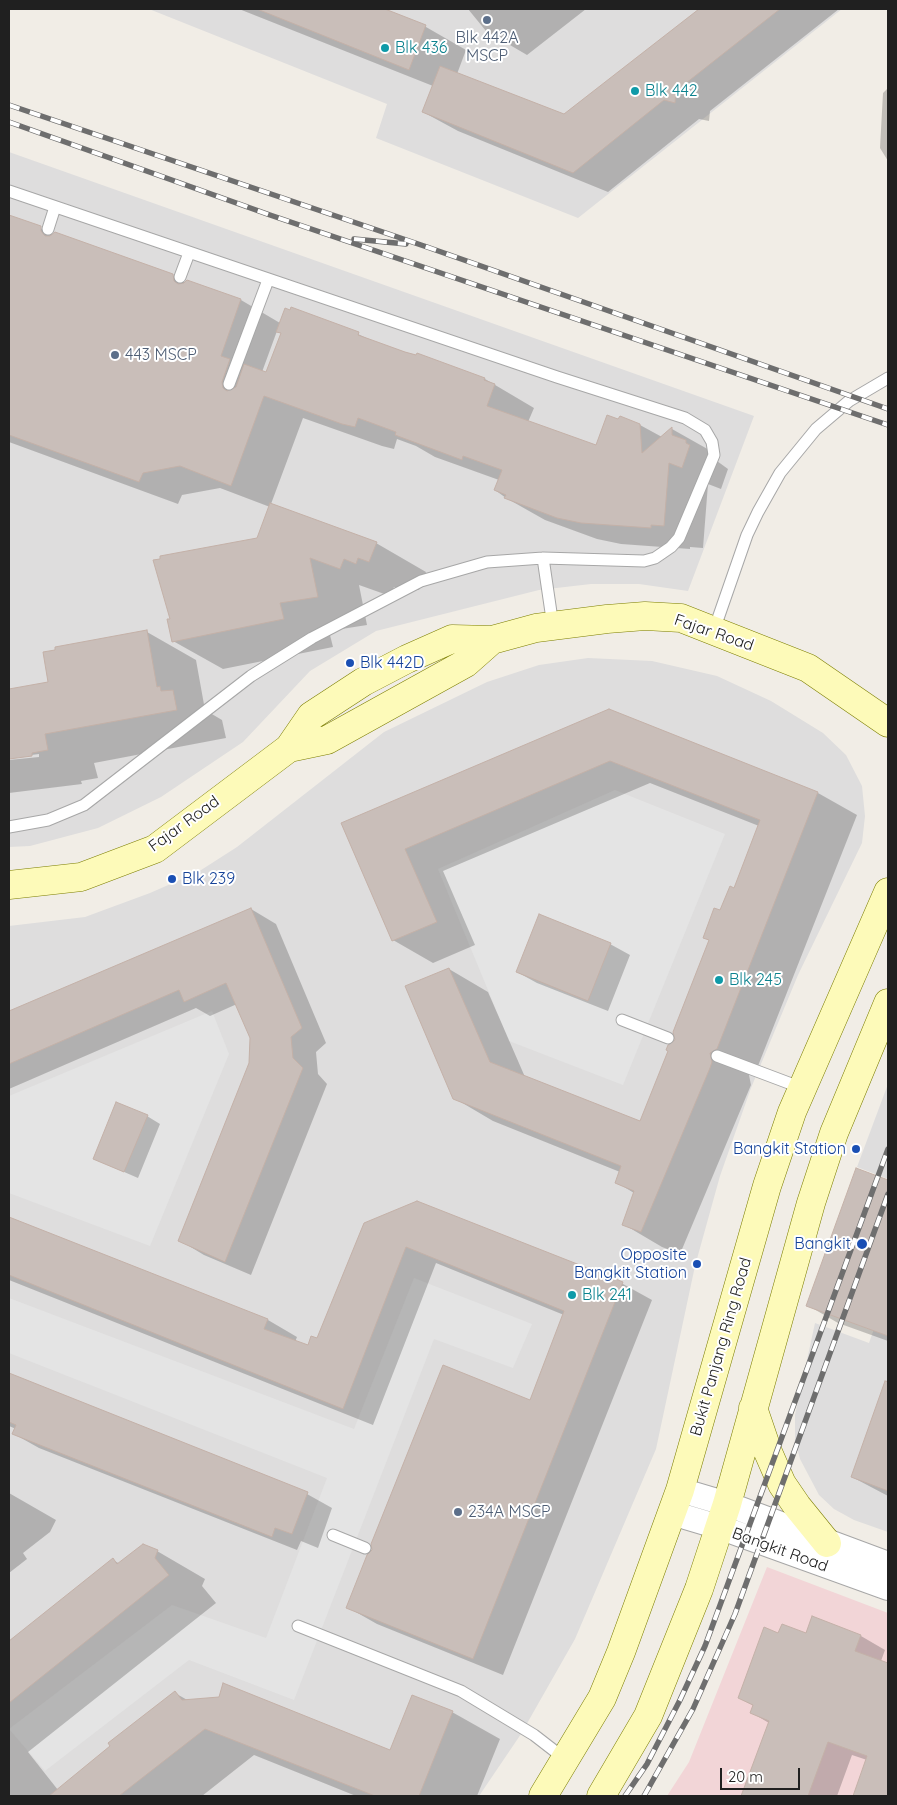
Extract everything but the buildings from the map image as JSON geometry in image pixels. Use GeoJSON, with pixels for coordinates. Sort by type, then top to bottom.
{"type":"FeatureCollection","features":[{"type":"Feature","properties":{"kind":"main road","name":"Fajar Road"},"geometry":{"type":"LineString","coordinates":[[9,885],[81,877],[155,848],[289,748],[327,740],[466,663],[492,640],[553,626],[645,616],[681,618],[808,668],[888,724]]}},
{"type":"Feature","properties":{"kind":"main road","name":"Bukit Panjang Ring Road"},"geometry":{"type":"LineString","coordinates":[[543,1796],[602,1698],[676,1501],[767,1186],[802,1088],[888,892]]}},
{"type":"Feature","properties":{"kind":"main road"},"geometry":{"type":"LineString","coordinates":[[601,1796],[648,1716],[699,1589],[723,1516],[811,1202],[834,1133],[888,1004]]}},
{"type":"Feature","properties":{"kind":"main road"},"geometry":{"type":"LineString","coordinates":[[753,1408],[768,1452],[782,1484],[827,1543]]}},
{"type":"Feature","properties":{"kind":"street","name":"Bangkit Road"},"geometry":{"type":"LineString","coordinates":[[676,1501],[723,1516],[827,1543],[888,1564]]}},
{"type":"Feature","properties":{"kind":"street","name":"Bangkit Road"},"geometry":{"type":"LineString","coordinates":[[723,1516],[888,1588]]}},
{"type":"Feature","properties":{"kind":"lane"},"geometry":{"type":"LineString","coordinates":[[9,191],[268,280],[685,418],[705,430],[714,448],[712,462],[678,538],[664,553],[644,561],[543,558],[488,562],[421,581],[312,638],[251,676],[84,806],[48,820],[9,827]]}},
{"type":"Feature","properties":{"kind":"lane"},"geometry":{"type":"LineString","coordinates":[[48,229],[55,207]]}},
{"type":"Feature","properties":{"kind":"lane"},"geometry":{"type":"LineString","coordinates":[[180,277],[189,253]]}},
{"type":"Feature","properties":{"kind":"lane"},"geometry":{"type":"LineString","coordinates":[[230,384],[268,280]]}},
{"type":"Feature","properties":{"kind":"lane"},"geometry":{"type":"LineString","coordinates":[[714,630],[747,535],[780,474],[816,429],[849,401],[888,378]]}},
{"type":"Feature","properties":{"kind":"lane"},"geometry":{"type":"LineString","coordinates":[[543,558],[553,626]]}},
{"type":"Feature","properties":{"kind":"lane"},"geometry":{"type":"LineString","coordinates":[[622,1020],[668,1038]]}},
{"type":"Feature","properties":{"kind":"lane"},"geometry":{"type":"LineString","coordinates":[[717,1056],[802,1088]]}},
{"type":"Feature","properties":{"kind":"lane"},"geometry":{"type":"LineString","coordinates":[[334,1535],[365,1548]]}},
{"type":"Feature","properties":{"kind":"lane"},"geometry":{"type":"LineString","coordinates":[[298,1626],[461,1691],[534,1735],[566,1760]]}},
{"type":"Feature","properties":{"kind":"shaded area"},"geometry":{"type":"Polygon","coordinates":[[[149,9],[842,9],[578,218],[376,138],[387,104],[149,9]]]}},
{"type":"Feature","properties":{"kind":"shaded area"},"geometry":{"type":"Polygon","coordinates":[[[9,152],[754,416],[688,591],[639,584],[591,584],[539,590],[376,631],[310,671],[243,742],[161,797],[98,828],[30,846],[9,847],[9,152]]]}},
{"type":"Feature","properties":{"kind":"shaded area"},"geometry":{"type":"Polygon","coordinates":[[[588,658],[652,661],[717,676],[771,701],[823,733],[846,755],[862,786],[865,816],[862,843],[798,975],[751,1088],[720,1176],[695,1266],[656,1449],[575,1639],[521,1734],[479,1796],[9,1796],[9,926],[85,917],[150,893],[198,872],[237,847],[384,732],[487,682],[539,665],[588,658]]]}},
{"type":"Feature","properties":{"kind":"shaded area"},"geometry":{"type":"Polygon","coordinates":[[[615,790],[725,834],[623,1085],[509,1041],[438,869],[615,790]]]}},
{"type":"Feature","properties":{"kind":"shaded area"},"geometry":{"type":"Polygon","coordinates":[[[212,1011],[229,1054],[150,1246],[9,1193],[9,1096],[212,1011]]]}},
{"type":"Feature","properties":{"kind":"shaded area"},"geometry":{"type":"Polygon","coordinates":[[[888,1084],[888,1179],[857,1167],[888,1084]]]}},
{"type":"Feature","properties":{"kind":"shaded area"},"geometry":{"type":"Polygon","coordinates":[[[414,1278],[532,1324],[513,1368],[434,1339],[294,1700],[189,1660],[45,1771],[9,1729],[172,1605],[266,1638],[327,1478],[9,1353],[9,1298],[354,1429],[414,1278]]]}},
{"type":"Feature","properties":{"kind":"shaded area"},"geometry":{"type":"Polygon","coordinates":[[[888,1289],[888,1532],[854,1520],[834,1509],[819,1495],[800,1459],[795,1440],[795,1415],[815,1323],[869,1343],[888,1289]]]}},
{"type":"Feature","properties":{"kind":"shaded area"},"geometry":{"type":"Polygon","coordinates":[[[767,1567],[888,1613],[888,1796],[667,1796],[689,1762],[767,1567]]]}},
{"type":"Feature","properties":{"kind":"railway"},"geometry":{"type":"LineString","coordinates":[[9,105],[427,247],[888,409]]}},
{"type":"Feature","properties":{"kind":"railway"},"geometry":{"type":"LineString","coordinates":[[9,122],[270,215],[888,425]]}},
{"type":"Feature","properties":{"kind":"railway"},"geometry":{"type":"LineString","coordinates":[[354,239],[406,244]]}},
{"type":"Feature","properties":{"kind":"railway"},"geometry":{"type":"LineString","coordinates":[[625,1796],[647,1764],[705,1646],[888,1149]]}},
{"type":"Feature","properties":{"kind":"railway"},"geometry":{"type":"LineString","coordinates":[[644,1796],[693,1709],[735,1614],[888,1194]]}},
{"type":"Feature","properties":{"kind":"place","name":"Blk 442A MSCP"},"geometry":{"type":"Point","coordinates":[487,20]}},
{"type":"Feature","properties":{"kind":"place","name":"Blk 436"},"geometry":{"type":"Point","coordinates":[385,48]}},
{"type":"Feature","properties":{"kind":"place","name":"Blk 442"},"geometry":{"type":"Point","coordinates":[635,91]}},
{"type":"Feature","properties":{"kind":"place","name":"443 MSCP"},"geometry":{"type":"Point","coordinates":[115,355]}},
{"type":"Feature","properties":{"kind":"place","name":"Blk 442D"},"geometry":{"type":"Point","coordinates":[350,663]}},
{"type":"Feature","properties":{"kind":"place","name":"Blk 239"},"geometry":{"type":"Point","coordinates":[172,879]}},
{"type":"Feature","properties":{"kind":"place","name":"Blk 245"},"geometry":{"type":"Point","coordinates":[719,980]}},
{"type":"Feature","properties":{"kind":"place","name":"Bangkit Station"},"geometry":{"type":"Point","coordinates":[856,1149]}},
{"type":"Feature","properties":{"kind":"place","name":"Bangkit"},"geometry":{"type":"Point","coordinates":[862,1244]}},
{"type":"Feature","properties":{"kind":"place","name":"Opposite Bangkit Station"},"geometry":{"type":"Point","coordinates":[697,1264]}},
{"type":"Feature","properties":{"kind":"place","name":"Blk 241"},"geometry":{"type":"Point","coordinates":[572,1295]}},
{"type":"Feature","properties":{"kind":"place","name":"234A MSCP"},"geometry":{"type":"Point","coordinates":[458,1512]}}]}
